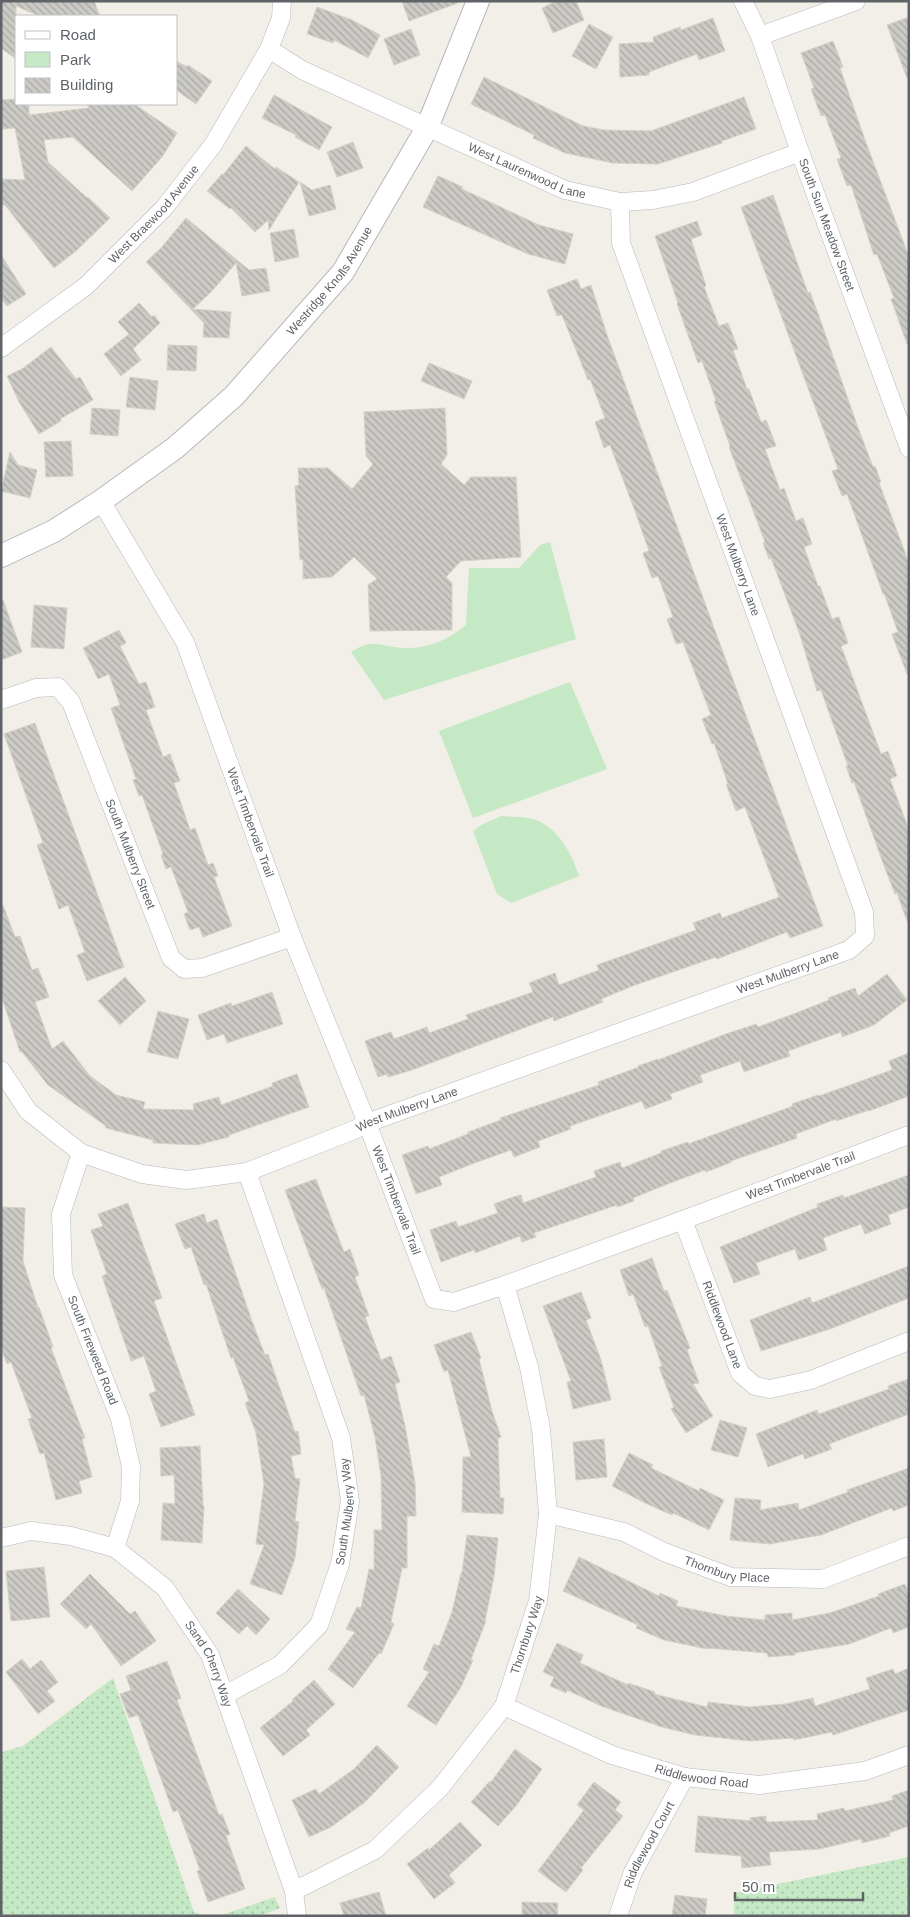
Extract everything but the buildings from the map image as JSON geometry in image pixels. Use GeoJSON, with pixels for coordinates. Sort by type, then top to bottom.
{"type":"FeatureCollection","features":[{"type":"Feature","properties":{"kind":"street","name":"West Braewood Avenue"},"geometry":{"type":"LineString","coordinates":[[1,348],[86,286],[164,208],[213,145],[269,49],[281,18],[282,1]]}},
{"type":"Feature","properties":{"kind":"street","name":"Westridge Knolls Avenue"},"geometry":{"type":"LineString","coordinates":[[1,556],[54,531],[101,501],[175,448],[234,396],[343,272],[428,128],[478,1]]}},
{"type":"Feature","properties":{"kind":"street","name":"South Sun Meadow Street"},"geometry":{"type":"LineString","coordinates":[[743,1],[760,36],[800,152],[909,448]]}},
{"type":"Feature","properties":{"kind":"street"},"geometry":{"type":"LineString","coordinates":[[760,36],[856,1]]}},
{"type":"Feature","properties":{"kind":"street","name":"West Laurenwood Lane"},"geometry":{"type":"LineString","coordinates":[[269,49],[302,70],[565,190],[620,202],[653,200],[693,192],[800,152]]}},
{"type":"Feature","properties":{"kind":"street","name":"West Mulberry Lane"},"geometry":{"type":"LineString","coordinates":[[1,1070],[28,1111],[81,1153],[142,1174],[186,1180],[247,1172],[368,1123],[849,950],[865,936],[864,912],[621,243],[620,202]]}},
{"type":"Feature","properties":{"kind":"street","name":"West Timbervale Trail"},"geometry":{"type":"LineString","coordinates":[[101,501],[185,642],[292,937],[368,1123],[434,1299],[454,1302],[505,1285],[909,1135]]}},
{"type":"Feature","properties":{"kind":"street","name":"South Mulberry Street"},"geometry":{"type":"LineString","coordinates":[[1,700],[36,688],[58,687],[71,702],[171,958],[184,969],[202,968],[292,937]]}},
{"type":"Feature","properties":{"kind":"street","name":"South Fireweed Road"},"geometry":{"type":"LineString","coordinates":[[81,1153],[61,1214],[63,1275],[120,1419],[131,1467],[130,1501],[115,1548]]}},
{"type":"Feature","properties":{"kind":"street","name":"South Mulberry Way"},"geometry":{"type":"LineString","coordinates":[[225,1695],[280,1665],[319,1625],[340,1564],[350,1501],[341,1438],[247,1172]]}},
{"type":"Feature","properties":{"kind":"street","name":"Riddlewood Lane"},"geometry":{"type":"LineString","coordinates":[[683,1220],[740,1372],[754,1386],[770,1389],[811,1380],[909,1341]]}},
{"type":"Feature","properties":{"kind":"street","name":"Thornbury Way"},"geometry":{"type":"LineString","coordinates":[[294,1891],[374,1850],[440,1788],[504,1706],[538,1601],[548,1514],[540,1420],[529,1367],[505,1285]]}},
{"type":"Feature","properties":{"kind":"street","name":"Thornbury Place"},"geometry":{"type":"LineString","coordinates":[[548,1514],[624,1532],[664,1552],[731,1577],[823,1579],[909,1546]]}},
{"type":"Feature","properties":{"kind":"street","name":"Sand Cherry Way"},"geometry":{"type":"LineString","coordinates":[[1,1538],[31,1531],[71,1536],[115,1548],[165,1588],[210,1655],[294,1891],[297,1916]]}},
{"type":"Feature","properties":{"kind":"street","name":"Riddlewood Road"},"geometry":{"type":"LineString","coordinates":[[504,1706],[612,1755],[685,1777],[759,1785],[865,1771],[909,1755]]}},
{"type":"Feature","properties":{"kind":"street","name":"Riddlewood Court"},"geometry":{"type":"LineString","coordinates":[[618,1916],[632,1872],[685,1777]]}},
{"type":"Feature","properties":{"kind":"green space"},"geometry":{"type":"Polygon","coordinates":[[[550,542],[576,639],[384,700],[351,652],[359,647],[372,644],[412,648],[429,645],[445,639],[466,625],[469,568],[519,568],[540,545],[550,542]]]}},
{"type":"Feature","properties":{"kind":"green space"},"geometry":{"type":"Polygon","coordinates":[[[570,682],[607,769],[473,818],[439,731],[570,682]]]}},
{"type":"Feature","properties":{"kind":"green space"},"geometry":{"type":"Polygon","coordinates":[[[501,816],[523,817],[536,820],[551,829],[564,843],[573,859],[579,876],[511,903],[497,894],[473,831],[481,825],[501,816]]]}},
{"type":"Feature","properties":{"kind":"green space"},"geometry":{"type":"Polygon","coordinates":[[[113,1678],[194,1912],[206,1916],[1,1916],[1,1752],[23,1746],[113,1678]]]}},
{"type":"Feature","properties":{"kind":"green space"},"geometry":{"type":"Polygon","coordinates":[[[909,1857],[909,1916],[734,1916],[734,1893],[909,1857]]]}},
{"type":"Feature","properties":{"kind":"green space"},"geometry":{"type":"Polygon","coordinates":[[[275,1897],[280,1908],[260,1916],[219,1916],[275,1897]]]}}]}
